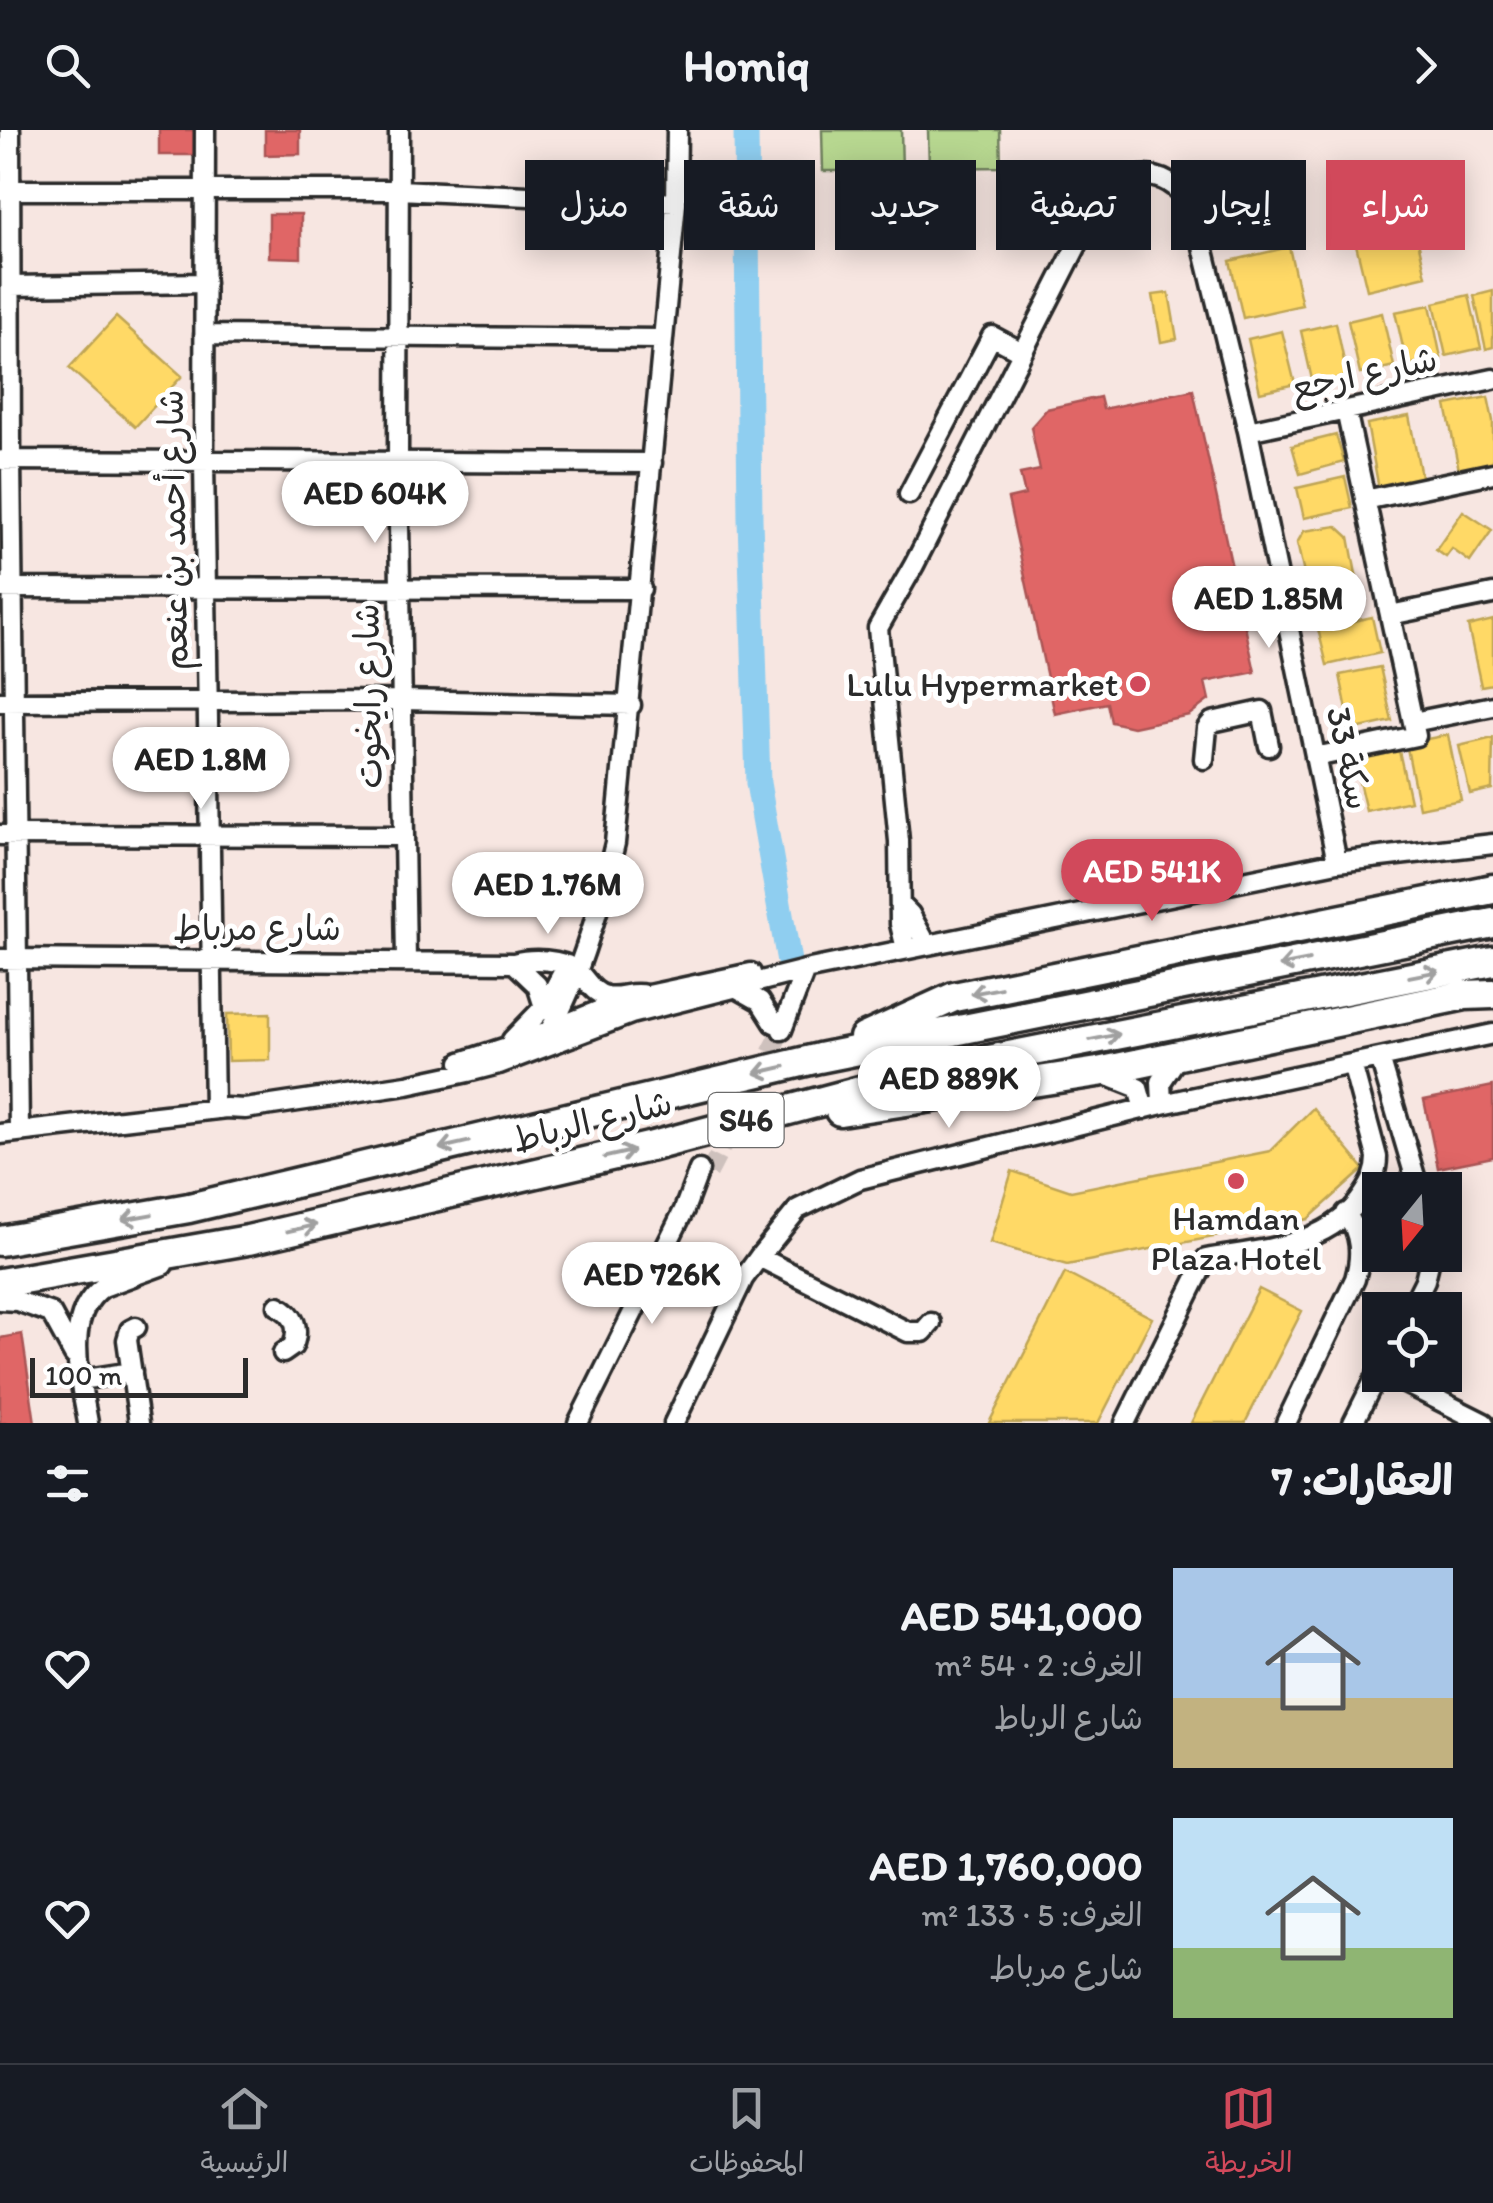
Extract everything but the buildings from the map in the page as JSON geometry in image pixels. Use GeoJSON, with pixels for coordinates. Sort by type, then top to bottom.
{"type":"FeatureCollection","features":[{"type":"Feature","properties":{"kind":"highway"},"geometry":{"type":"LineString","coordinates":[[818,1058],[954,997],[1493,889]]}},
{"type":"Feature","properties":{"kind":"highway","name":"شارع الرباط"},"geometry":{"type":"LineString","coordinates":[[0,1240],[188,1208],[818,1058],[1493,923]]}},
{"type":"Feature","properties":{"kind":"highway","name":"شارع الرباط"},"geometry":{"type":"LineString","coordinates":[[0,1284],[248,1240],[649,1148],[943,1069],[1493,960]]}},
{"type":"Feature","properties":{"kind":"highway"},"geometry":{"type":"LineString","coordinates":[[768,1114],[824,1114],[1098,1072],[1484,993]]}},
{"type":"Feature","properties":{"kind":"street"},"geometry":{"type":"LineString","coordinates":[[10,130],[5,190],[11,286],[6,339],[5,460],[10,1132],[220,1109],[245,1110],[421,1082],[499,1064],[645,995],[761,971],[798,972]]}},
{"type":"Feature","properties":{"kind":"street","name":"شارع أحمد بن عنعم"},"geometry":{"type":"LineString","coordinates":[[205,130],[208,836],[220,1109]]}},
{"type":"Feature","properties":{"kind":"street","name":"شارع رايخوت"},"geometry":{"type":"LineString","coordinates":[[399,130],[398,462],[406,961]]}},
{"type":"Feature","properties":{"kind":"street"},"geometry":{"type":"LineString","coordinates":[[494,1052],[522,1032],[571,968],[607,880],[615,843],[676,204],[677,130]]}},
{"type":"Feature","properties":{"kind":"street","name":"سكة 33"},"geometry":{"type":"LineString","coordinates":[[906,949],[900,924],[899,841],[878,628],[1100,200],[1112,186],[1134,174],[1153,176],[1181,190],[1191,202],[1248,431],[1337,862]]}},
{"type":"Feature","properties":{"kind":"street"},"geometry":{"type":"LineString","coordinates":[[5,190],[399,190],[676,204]]}},
{"type":"Feature","properties":{"kind":"street"},"geometry":{"type":"LineString","coordinates":[[11,286],[205,283]]}},
{"type":"Feature","properties":{"kind":"street"},"geometry":{"type":"LineString","coordinates":[[204,335],[661,339]]}},
{"type":"Feature","properties":{"kind":"street"},"geometry":{"type":"LineString","coordinates":[[910,494],[992,336],[1022,352]]}},
{"type":"Feature","properties":{"kind":"street","name":"شارع ارجع"},"geometry":{"type":"LineString","coordinates":[[1248,431],[1493,379]]}},
{"type":"Feature","properties":{"kind":"street"},"geometry":{"type":"LineString","coordinates":[[1316,757],[1416,736],[1346,410]]}},
{"type":"Feature","properties":{"kind":"street"},"geometry":{"type":"LineString","coordinates":[[5,460],[652,463]]}},
{"type":"Feature","properties":{"kind":"street"},"geometry":{"type":"LineString","coordinates":[[1366,500],[1493,473]]}},
{"type":"Feature","properties":{"kind":"street"},"geometry":{"type":"LineString","coordinates":[[6,588],[642,590]]}},
{"type":"Feature","properties":{"kind":"street"},"geometry":{"type":"LineString","coordinates":[[1390,615],[1493,594]]}},
{"type":"Feature","properties":{"kind":"street"},"geometry":{"type":"LineString","coordinates":[[8,702],[402,700],[631,705]]}},
{"type":"Feature","properties":{"kind":"street"},"geometry":{"type":"LineString","coordinates":[[1413,722],[1493,706]]}},
{"type":"Feature","properties":{"kind":"street"},"geometry":{"type":"LineString","coordinates":[[1204,759],[1207,728],[1212,722],[1262,711],[1268,746]]}},
{"type":"Feature","properties":{"kind":"street"},"geometry":{"type":"LineString","coordinates":[[8,835],[402,836]]}},
{"type":"Feature","properties":{"kind":"street"},"geometry":{"type":"LineString","coordinates":[[220,1109],[426,1070],[653,1008],[906,949],[1337,862],[1493,844]]}},
{"type":"Feature","properties":{"kind":"street"},"geometry":{"type":"LineString","coordinates":[[900,906],[910,914],[927,945]]}},
{"type":"Feature","properties":{"kind":"street","name":"شارع مرباط"},"geometry":{"type":"LineString","coordinates":[[8,959],[533,960],[571,968]]}},
{"type":"Feature","properties":{"kind":"street"},"geometry":{"type":"LineString","coordinates":[[514,962],[531,976],[559,1034]]}},
{"type":"Feature","properties":{"kind":"street"},"geometry":{"type":"LineString","coordinates":[[571,968],[598,993],[614,997],[645,995]]}},
{"type":"Feature","properties":{"kind":"street"},"geometry":{"type":"LineString","coordinates":[[559,1034],[571,968]]}},
{"type":"Feature","properties":{"kind":"street"},"geometry":{"type":"LineString","coordinates":[[736,988],[760,1001],[776,1027],[798,972]]}},
{"type":"Feature","properties":{"kind":"street"},"geometry":{"type":"LineString","coordinates":[[674,1423],[743,1279],[798,1208],[860,1179],[1153,1107],[1493,1034]]}},
{"type":"Feature","properties":{"kind":"street"},"geometry":{"type":"LineString","coordinates":[[1153,1107],[1161,1082],[1181,1053]]}},
{"type":"Feature","properties":{"kind":"street"},"geometry":{"type":"LineString","coordinates":[[1380,1058],[1414,1172]]}},
{"type":"Feature","properties":{"kind":"street"},"geometry":{"type":"LineString","coordinates":[[1125,1423],[1206,1259],[1297,1243],[1328,1230],[1360,1200],[1377,1170],[1352,1064]]}},
{"type":"Feature","properties":{"kind":"street"},"geometry":{"type":"LineString","coordinates":[[1098,1072],[1138,1088],[1153,1107]]}},
{"type":"Feature","properties":{"kind":"street"},"geometry":{"type":"LineString","coordinates":[[578,1423],[704,1172]]}},
{"type":"Feature","properties":{"kind":"street"},"geometry":{"type":"LineString","coordinates":[[1286,1423],[1360,1263],[1355,1226],[1346,1214]]}},
{"type":"Feature","properties":{"kind":"street"},"geometry":{"type":"LineString","coordinates":[[79,1372],[80,1321],[96,1292],[159,1266],[248,1240]]}},
{"type":"Feature","properties":{"kind":"street"},"geometry":{"type":"LineString","coordinates":[[759,1257],[908,1332],[924,1332],[931,1322]]}},
{"type":"Feature","properties":{"kind":"street"},"geometry":{"type":"LineString","coordinates":[[0,1300],[17,1300],[51,1313],[65,1334],[79,1372],[88,1423]]}},
{"type":"Feature","properties":{"kind":"street"},"geometry":{"type":"LineString","coordinates":[[278,1306],[289,1312],[296,1328],[292,1346],[283,1353]]}},
{"type":"Feature","properties":{"kind":"street"},"geometry":{"type":"LineString","coordinates":[[136,1327],[127,1336],[139,1423]]}},
{"type":"Feature","properties":{"kind":"street"},"geometry":{"type":"LineString","coordinates":[[79,1372],[132,1372]]}},
{"type":"Feature","properties":{"kind":"street"},"geometry":{"type":"LineString","coordinates":[[1352,1423],[1368,1392]]}},
{"type":"Feature","properties":{"kind":"street"},"geometry":{"type":"LineString","coordinates":[[1423,1392],[1484,1423]]}},
{"type":"Feature","properties":{"kind":"green space"},"geometry":{"type":"Polygon","coordinates":[[[822,130],[901,130],[902,160],[835,160],[835,171],[823,171],[822,130]]]}},
{"type":"Feature","properties":{"kind":"green space"},"geometry":{"type":"Polygon","coordinates":[[[928,130],[1000,130],[1001,160],[996,160],[996,167],[976,167],[976,160],[929,160],[928,130]]]}},
{"type":"Feature","properties":{"kind":"waterway"},"geometry":{"type":"LineString","coordinates":[[746,130],[750,519],[758,783],[791,973]]}},
{"type":"Feature","properties":{"kind":"tunnel"},"geometry":{"type":"LineString","coordinates":[[709,1173],[782,1030]]}},
{"type":"Feature","properties":{"kind":"place","name":"Lulu Hypermarket"},"geometry":{"type":"Point","coordinates":[1138,684]}},
{"type":"Feature","properties":{"kind":"place","name":"Hamdan Plaza Hotel"},"geometry":{"type":"Point","coordinates":[1236,1181]}}]}
